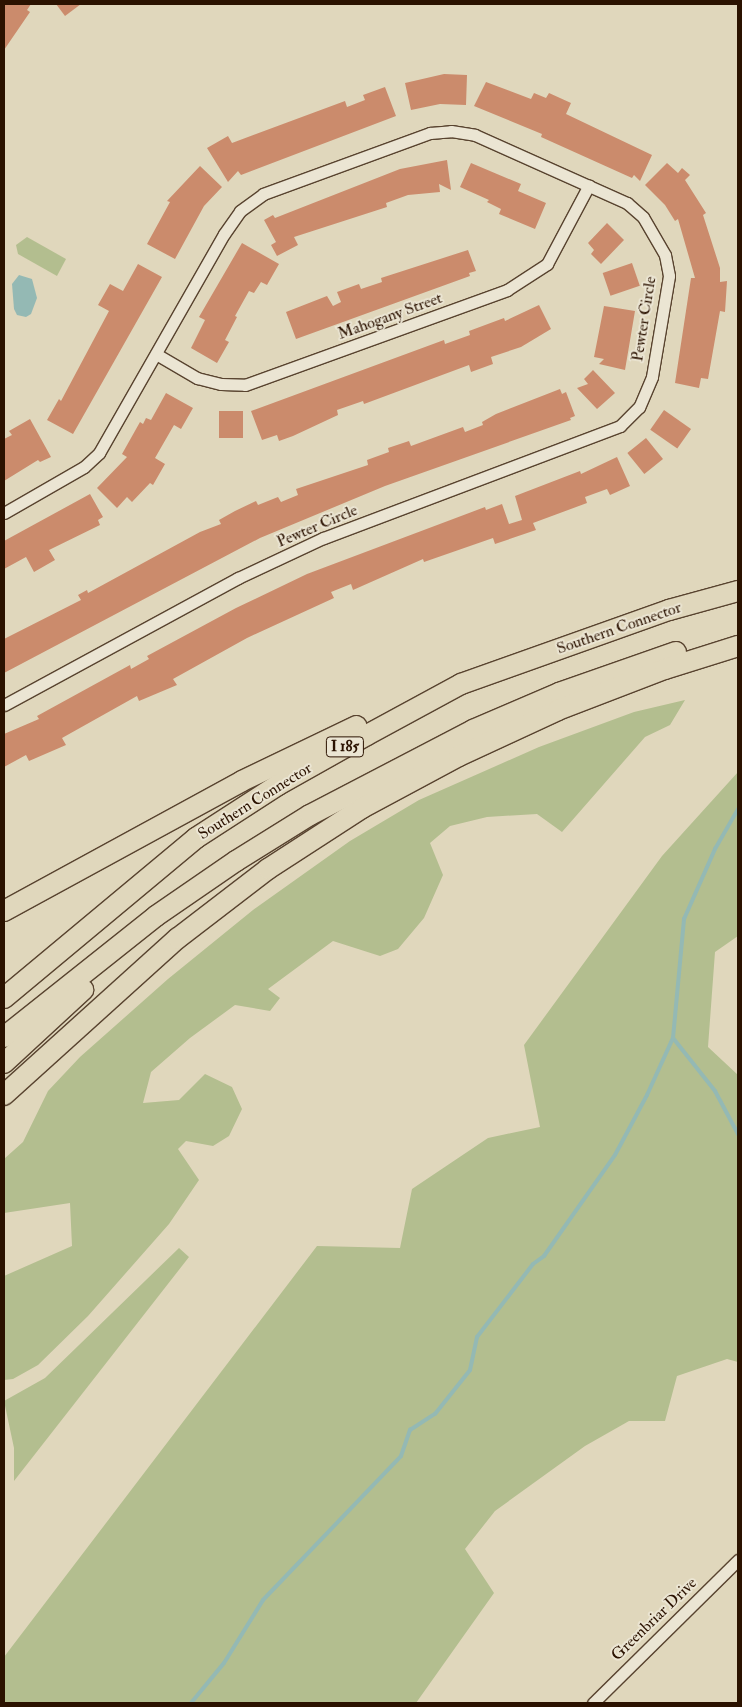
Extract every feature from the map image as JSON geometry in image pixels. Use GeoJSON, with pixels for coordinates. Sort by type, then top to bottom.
{"type":"FeatureCollection","features":[{"type":"Feature","properties":{"kind":"highway","name":"Southern Connector"},"geometry":{"type":"LineString","coordinates":[[4,998],[196,838],[278,785],[461,684],[669,610],[738,591]]}},
{"type":"Feature","properties":{"kind":"highway","name":"I 185"},"geometry":{"type":"LineString","coordinates":[[4,1037],[156,916],[310,815],[473,730],[648,660],[738,634]]}},
{"type":"Feature","properties":{"kind":"highway"},"geometry":{"type":"LineString","coordinates":[[4,1095],[178,938],[268,869],[362,808],[459,756],[558,710],[665,669],[738,646]]}},
{"type":"Feature","properties":{"kind":"highway"},"geometry":{"type":"LineString","coordinates":[[4,912],[242,781],[395,708],[461,684]]}},
{"type":"Feature","properties":{"kind":"highway"},"geometry":{"type":"LineString","coordinates":[[4,1063],[217,875]]}},
{"type":"Feature","properties":{"kind":"highway"},"geometry":{"type":"LineString","coordinates":[[4,992],[34,973]]}},
{"type":"Feature","properties":{"kind":"highway"},"geometry":{"type":"LineString","coordinates":[[4,1106],[54,1050]]}},
{"type":"Feature","properties":{"kind":"street","name":"Pewter Circle"},"geometry":{"type":"LineString","coordinates":[[4,513],[84,467],[99,453],[224,234],[240,211],[263,194],[430,133],[452,131],[475,135],[627,203],[643,217],[665,255],[669,276],[652,377],[639,406],[620,426],[323,538],[221,587],[4,706]]}},
{"type":"Feature","properties":{"kind":"street","name":"Mahogany Street"},"geometry":{"type":"LineString","coordinates":[[156,354],[197,378],[220,384],[245,384],[507,290],[547,264],[589,185]]}},
{"type":"Feature","properties":{"kind":"street","name":"Greenbriar Drive"},"geometry":{"type":"LineString","coordinates":[[593,1703],[738,1560]]}},
{"type":"Feature","properties":{"kind":"green space"},"geometry":{"type":"Polygon","coordinates":[[[27,237],[66,259],[57,276],[18,254],[16,245],[27,237]]]}},
{"type":"Feature","properties":{"kind":"green space"},"geometry":{"type":"Polygon","coordinates":[[[685,700],[670,725],[645,737],[562,832],[537,814],[487,817],[450,826],[430,843],[443,875],[424,918],[398,949],[380,956],[333,941],[268,989],[280,998],[270,1011],[235,1005],[190,1038],[151,1072],[143,1103],[179,1100],[205,1074],[232,1087],[242,1109],[229,1136],[213,1146],[186,1141],[178,1149],[199,1180],[169,1224],[88,1316],[38,1365],[13,1379],[4,1380],[4,1276],[72,1246],[70,1203],[4,1213],[4,1159],[23,1142],[48,1091],[80,1057],[168,979],[253,910],[350,841],[419,800],[539,747],[634,712],[685,700]]]}},
{"type":"Feature","properties":{"kind":"green space"},"geometry":{"type":"Polygon","coordinates":[[[738,772],[738,936],[715,952],[708,1047],[738,1075],[738,1362],[727,1359],[677,1376],[665,1421],[629,1421],[585,1446],[495,1511],[465,1549],[494,1593],[416,1703],[4,1703],[4,1657],[317,1246],[400,1248],[412,1189],[488,1138],[540,1127],[524,1045],[662,856],[738,772]]]}},
{"type":"Feature","properties":{"kind":"green space"},"geometry":{"type":"Polygon","coordinates":[[[179,1248],[189,1257],[14,1481],[14,1448],[4,1401],[45,1378],[179,1248]]]}},
{"type":"Feature","properties":{"kind":"water"},"geometry":{"type":"Polygon","coordinates":[[[19,275],[32,279],[37,298],[31,314],[26,317],[17,315],[14,309],[12,284],[19,275]]]}},
{"type":"Feature","properties":{"kind":"building"},"geometry":{"type":"Polygon","coordinates":[[[4,4],[31,4],[27,10],[30,12],[4,50],[4,4]]]}},
{"type":"Feature","properties":{"kind":"building"},"geometry":{"type":"Polygon","coordinates":[[[56,4],[81,4],[65,16],[56,4]]]}},
{"type":"Feature","properties":{"kind":"building"},"geometry":{"type":"Polygon","coordinates":[[[444,74],[467,75],[466,105],[440,104],[411,110],[405,83],[444,74]]]}},
{"type":"Feature","properties":{"kind":"building"},"geometry":{"type":"Polygon","coordinates":[[[486,82],[531,99],[534,93],[546,98],[549,93],[571,103],[566,114],[652,155],[640,181],[634,175],[632,178],[541,137],[542,134],[474,106],[486,82]]]}},
{"type":"Feature","properties":{"kind":"building"},"geometry":{"type":"Polygon","coordinates":[[[385,87],[396,116],[241,175],[238,171],[228,182],[207,148],[228,136],[232,143],[345,101],[347,107],[365,100],[363,95],[385,87]]]}},
{"type":"Feature","properties":{"kind":"building"},"geometry":{"type":"Polygon","coordinates":[[[447,160],[451,190],[439,184],[440,192],[408,195],[386,203],[387,207],[294,237],[298,245],[277,256],[271,245],[276,242],[264,220],[273,215],[275,218],[400,169],[447,160]]]}},
{"type":"Feature","properties":{"kind":"building"},"geometry":{"type":"Polygon","coordinates":[[[471,163],[521,184],[518,191],[546,203],[535,229],[499,214],[501,209],[487,202],[489,200],[460,187],[471,163]]]}},
{"type":"Feature","properties":{"kind":"building"},"geometry":{"type":"Polygon","coordinates":[[[667,163],[678,173],[682,168],[690,175],[685,180],[706,213],[703,215],[720,268],[720,282],[727,281],[725,312],[720,311],[708,379],[701,378],[699,388],[675,383],[691,278],[695,278],[678,219],[675,221],[665,205],[645,185],[667,163]]]}},
{"type":"Feature","properties":{"kind":"building"},"geometry":{"type":"Polygon","coordinates":[[[200,166],[222,187],[204,206],[175,259],[147,244],[170,202],[167,201],[200,166]]]}},
{"type":"Feature","properties":{"kind":"building"},"geometry":{"type":"Polygon","coordinates":[[[607,223],[624,240],[601,264],[591,254],[594,250],[588,243],[607,223]]]}},
{"type":"Feature","properties":{"kind":"building"},"geometry":{"type":"Polygon","coordinates":[[[242,243],[279,264],[267,285],[261,282],[254,293],[249,291],[235,316],[237,317],[225,340],[229,342],[217,363],[191,348],[205,320],[199,317],[242,243]]]}},
{"type":"Feature","properties":{"kind":"building"},"geometry":{"type":"Polygon","coordinates":[[[468,250],[476,271],[469,273],[470,276],[296,339],[286,312],[327,296],[333,306],[341,302],[337,292],[359,284],[361,289],[382,282],[381,278],[468,250]]]}},
{"type":"Feature","properties":{"kind":"building"},"geometry":{"type":"Polygon","coordinates":[[[632,263],[640,286],[611,296],[603,273],[632,263]]]}},
{"type":"Feature","properties":{"kind":"building"},"geometry":{"type":"Polygon","coordinates":[[[138,264],[162,277],[73,434],[47,420],[59,399],[61,401],[109,311],[98,305],[110,284],[123,291],[138,264]]]}},
{"type":"Feature","properties":{"kind":"building"},"geometry":{"type":"Polygon","coordinates":[[[539,305],[551,329],[521,347],[491,357],[493,364],[471,372],[469,365],[364,404],[363,401],[337,410],[338,415],[293,436],[279,441],[277,435],[262,440],[251,411],[444,340],[445,344],[470,335],[469,331],[504,318],[505,321],[539,305]]]}},
{"type":"Feature","properties":{"kind":"building"},"geometry":{"type":"Polygon","coordinates":[[[604,306],[635,311],[625,370],[599,364],[604,359],[594,357],[604,306]]]}},
{"type":"Feature","properties":{"kind":"building"},"geometry":{"type":"Polygon","coordinates":[[[593,370],[615,393],[597,409],[577,388],[588,384],[584,379],[593,370]]]}},
{"type":"Feature","properties":{"kind":"building"},"geometry":{"type":"Polygon","coordinates":[[[560,389],[562,394],[566,392],[575,416],[570,418],[571,420],[385,486],[260,538],[4,673],[4,639],[81,600],[78,595],[87,590],[88,593],[200,532],[221,524],[219,520],[235,511],[256,501],[258,505],[278,497],[281,502],[298,495],[296,489],[368,465],[367,460],[389,452],[388,448],[409,441],[411,446],[463,427],[465,432],[483,425],[482,422],[496,414],[560,389]]]}},
{"type":"Feature","properties":{"kind":"building"},"geometry":{"type":"Polygon","coordinates":[[[166,393],[193,408],[181,429],[174,425],[155,458],[165,464],[153,485],[150,483],[132,502],[127,497],[117,508],[97,488],[127,457],[122,454],[140,422],[143,424],[146,418],[151,420],[166,393]]]}},
{"type":"Feature","properties":{"kind":"building"},"geometry":{"type":"Polygon","coordinates":[[[664,410],[691,429],[677,449],[650,430],[664,410]]]}},
{"type":"Feature","properties":{"kind":"building"},"geometry":{"type":"Polygon","coordinates":[[[219,411],[243,411],[243,438],[219,438],[219,411]]]}},
{"type":"Feature","properties":{"kind":"building"},"geometry":{"type":"Polygon","coordinates":[[[30,419],[51,457],[40,462],[38,460],[4,481],[4,439],[12,435],[9,431],[30,419]]]}},
{"type":"Feature","properties":{"kind":"building"},"geometry":{"type":"Polygon","coordinates":[[[646,438],[663,459],[644,474],[627,453],[646,438]]]}},
{"type":"Feature","properties":{"kind":"building"},"geometry":{"type":"Polygon","coordinates":[[[617,457],[630,486],[610,495],[607,489],[585,497],[587,503],[533,523],[536,530],[495,544],[493,538],[424,562],[423,559],[353,590],[351,584],[331,592],[334,598],[247,638],[173,679],[177,685],[139,701],[137,696],[62,738],[66,745],[29,761],[26,755],[4,767],[4,734],[39,719],[37,716],[130,665],[131,669],[149,659],[147,656],[236,608],[307,574],[485,507],[486,510],[502,504],[509,524],[522,520],[515,496],[580,471],[581,474],[617,457]]]}},
{"type":"Feature","properties":{"kind":"building"},"geometry":{"type":"Polygon","coordinates":[[[90,494],[103,517],[98,520],[100,525],[49,550],[55,560],[34,572],[26,557],[4,569],[4,541],[90,494]]]}},
{"type":"Feature","properties":{"kind":"waterway"},"geometry":{"type":"LineString","coordinates":[[191,1703],[224,1663],[263,1600],[401,1456],[410,1430],[435,1414],[470,1370],[477,1337],[533,1264],[544,1256],[615,1155],[647,1095],[673,1038],[684,919],[715,849],[738,809]]}},
{"type":"Feature","properties":{"kind":"waterway"},"geometry":{"type":"LineString","coordinates":[[673,1038],[715,1091],[738,1134]]}}]}
